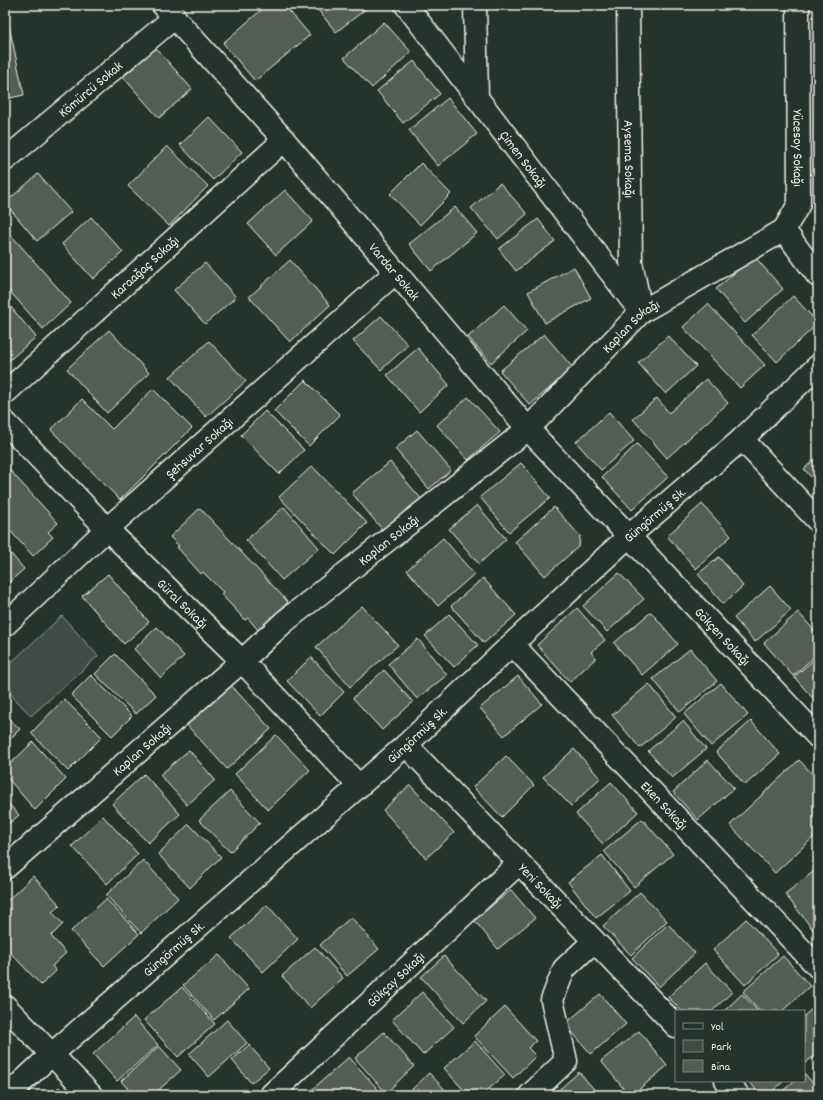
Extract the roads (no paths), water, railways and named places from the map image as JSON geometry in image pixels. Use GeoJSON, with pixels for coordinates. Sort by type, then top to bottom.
{"type":"FeatureCollection","features":[{"type":"Feature","properties":{"kind":"street","name":"Çimen Sokağı"},"geometry":{"type":"LineString","coordinates":[[406,5],[641,312]]}},
{"type":"Feature","properties":{"kind":"street"},"geometry":{"type":"LineString","coordinates":[[475,5],[477,98]]}},
{"type":"Feature","properties":{"kind":"street","name":"Aysema Sokağı"},"geometry":{"type":"LineString","coordinates":[[628,5],[631,262],[641,312]]}},
{"type":"Feature","properties":{"kind":"street","name":"Yücesoy Sokağı"},"geometry":{"type":"LineString","coordinates":[[784,230],[799,204],[798,5]]}},
{"type":"Feature","properties":{"kind":"street","name":"Vardar Sokak"},"geometry":{"type":"LineString","coordinates":[[169,11],[284,140],[528,430],[629,536]]}},
{"type":"Feature","properties":{"kind":"street","name":"Kömürcü Sokak"},"geometry":{"type":"LineString","coordinates":[[5,160],[169,11]]}},
{"type":"Feature","properties":{"kind":"street","name":"Karaağaç Sokağı"},"geometry":{"type":"LineString","coordinates":[[5,393],[284,140]]}},
{"type":"Feature","properties":{"kind":"street"},"geometry":{"type":"LineString","coordinates":[[784,230],[818,276]]}},
{"type":"Feature","properties":{"kind":"street","name":"Kaplan Sokağı"},"geometry":{"type":"LineString","coordinates":[[5,868],[242,661],[284,622],[528,430],[641,312],[784,230]]}},
{"type":"Feature","properties":{"kind":"street","name":"Şehsuvar Sokağı"},"geometry":{"type":"LineString","coordinates":[[5,625],[107,529],[396,272]]}},
{"type":"Feature","properties":{"kind":"street","name":"Güngörmüş Sk."},"geometry":{"type":"LineString","coordinates":[[8,1095],[51,1054],[406,746],[512,644],[629,536],[742,439],[818,366]]}},
{"type":"Feature","properties":{"kind":"street","name":"Güral Sokağı"},"geometry":{"type":"LineString","coordinates":[[5,422],[107,529],[242,661],[359,786]]}},
{"type":"Feature","properties":{"kind":"street"},"geometry":{"type":"LineString","coordinates":[[742,439],[818,521]]}},
{"type":"Feature","properties":{"kind":"street","name":"Gökçen Sokağı"},"geometry":{"type":"LineString","coordinates":[[629,536],[818,737]]}},
{"type":"Feature","properties":{"kind":"street","name":"Eken Sokağı"},"geometry":{"type":"LineString","coordinates":[[512,644],[818,967]]}},
{"type":"Feature","properties":{"kind":"street","name":"Yeni Sokağı"},"geometry":{"type":"LineString","coordinates":[[406,746],[675,1025]]}},
{"type":"Feature","properties":{"kind":"street","name":"Gökçay Sokağı"},"geometry":{"type":"LineString","coordinates":[[271,1095],[519,863]]}},
{"type":"Feature","properties":{"kind":"street"},"geometry":{"type":"LineString","coordinates":[[530,1095],[566,1061],[552,1000],[564,969],[594,941]]}},
{"type":"Feature","properties":{"kind":"street"},"geometry":{"type":"LineString","coordinates":[[5,1006],[91,1095]]}},
{"type":"Feature","properties":{"kind":"street"},"geometry":{"type":"LineString","coordinates":[[727,1082],[738,1095]]}}]}
